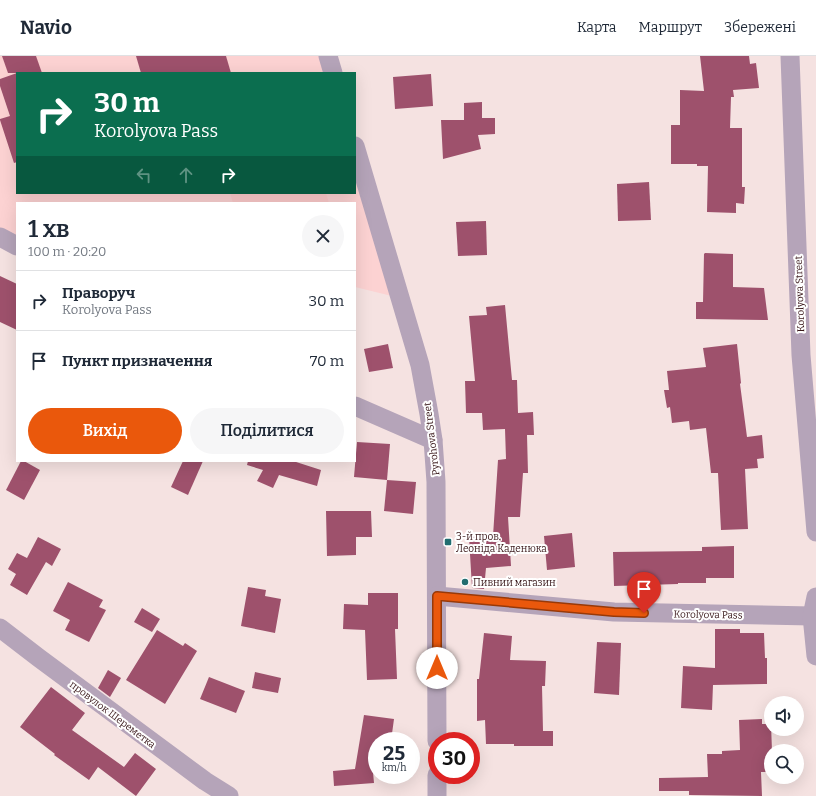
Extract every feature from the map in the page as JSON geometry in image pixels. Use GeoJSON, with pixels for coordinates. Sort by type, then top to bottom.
{"type":"FeatureCollection","features":[{"type":"Feature","properties":{"kind":"street"},"geometry":{"type":"LineString","coordinates":[[328,56],[333,72]]}},
{"type":"Feature","properties":{"kind":"street","name":"Korolyova Street"},"geometry":{"type":"LineString","coordinates":[[790,56],[809,354],[816,532]]}},
{"type":"Feature","properties":{"kind":"street","name":"Pyrohova Street"},"geometry":{"type":"LineString","coordinates":[[356,149],[420,365],[433,440],[436,482],[437,732]]}},
{"type":"Feature","properties":{"kind":"street"},"geometry":{"type":"LineString","coordinates":[[0,237],[16,245]]}},
{"type":"Feature","properties":{"kind":"street"},"geometry":{"type":"LineString","coordinates":[[356,406],[433,440]]}},
{"type":"Feature","properties":{"kind":"street","name":"Korolyova Pass"},"geometry":{"type":"LineString","coordinates":[[437,596],[614,612],[812,616]]}},
{"type":"Feature","properties":{"kind":"street"},"geometry":{"type":"LineString","coordinates":[[816,597],[812,616],[816,656]]}},
{"type":"Feature","properties":{"kind":"street","name":"провулок Шереметка"},"geometry":{"type":"LineString","coordinates":[[0,628],[205,781],[229,796]]}},
{"type":"Feature","properties":{"kind":"street"},"geometry":{"type":"LineString","coordinates":[[437,784],[438,796]]}},
{"type":"Feature","properties":{"kind":"shaded area"},"geometry":{"type":"Polygon","coordinates":[[[0,56],[328,56],[333,72],[16,72],[16,194],[356,194],[356,149],[400,298],[356,287],[356,202],[16,202],[16,245],[0,237],[0,56]]]}},
{"type":"Feature","properties":{"kind":"shaded area"},"geometry":{"type":"Polygon","coordinates":[[[230,194],[326,194],[329,202],[233,202],[230,194]]]}},
{"type":"Feature","properties":{"kind":"building"},"geometry":{"type":"Polygon","coordinates":[[[2,56],[36,56],[42,72],[16,72],[8,73],[2,56]]]}},
{"type":"Feature","properties":{"kind":"building"},"geometry":{"type":"Polygon","coordinates":[[[136,56],[226,56],[231,72],[141,72],[136,56]]]}},
{"type":"Feature","properties":{"kind":"building"},"geometry":{"type":"Polygon","coordinates":[[[700,56],[749,56],[750,64],[756,63],[759,88],[733,90],[734,97],[731,97],[730,128],[742,128],[742,187],[745,187],[744,204],[736,203],[736,213],[707,212],[708,166],[697,166],[697,164],[671,164],[671,125],[680,125],[680,90],[704,91],[700,56]]]}},
{"type":"Feature","properties":{"kind":"building"},"geometry":{"type":"Polygon","coordinates":[[[16,73],[16,162],[14,163],[0,120],[10,116],[0,86],[0,79],[16,73]]]}},
{"type":"Feature","properties":{"kind":"building"},"geometry":{"type":"Polygon","coordinates":[[[431,74],[433,106],[395,109],[393,77],[431,74]]]}},
{"type":"Feature","properties":{"kind":"building"},"geometry":{"type":"Polygon","coordinates":[[[482,102],[482,118],[495,118],[495,134],[478,135],[481,149],[443,159],[441,120],[464,120],[464,103],[482,102]]]}},
{"type":"Feature","properties":{"kind":"building"},"geometry":{"type":"Polygon","coordinates":[[[649,182],[651,220],[618,221],[617,184],[649,182]]]}},
{"type":"Feature","properties":{"kind":"building"},"geometry":{"type":"Polygon","coordinates":[[[486,221],[487,255],[458,256],[456,222],[486,221]]]}},
{"type":"Feature","properties":{"kind":"building"},"geometry":{"type":"Polygon","coordinates":[[[705,253],[733,254],[733,287],[764,288],[768,320],[696,319],[696,302],[703,302],[705,253]]]}},
{"type":"Feature","properties":{"kind":"building"},"geometry":{"type":"Polygon","coordinates":[[[0,276],[16,284],[16,330],[0,322],[0,276]]]}},
{"type":"Feature","properties":{"kind":"building"},"geometry":{"type":"Polygon","coordinates":[[[505,305],[512,380],[517,380],[518,413],[533,412],[534,435],[527,435],[528,473],[523,473],[520,517],[508,517],[511,566],[486,568],[484,589],[472,588],[469,537],[493,536],[498,460],[506,459],[505,429],[483,430],[482,413],[466,413],[465,381],[475,381],[469,316],[487,315],[486,307],[505,305]]]}},
{"type":"Feature","properties":{"kind":"building"},"geometry":{"type":"Polygon","coordinates":[[[388,344],[393,368],[369,372],[364,349],[388,344]]]}},
{"type":"Feature","properties":{"kind":"building"},"geometry":{"type":"Polygon","coordinates":[[[737,344],[740,384],[747,437],[762,435],[764,458],[757,459],[758,468],[745,469],[748,529],[721,530],[718,473],[711,473],[706,428],[690,430],[689,421],[672,423],[670,407],[667,408],[664,390],[669,390],[667,371],[706,367],[703,348],[737,344]]]}},
{"type":"Feature","properties":{"kind":"building"},"geometry":{"type":"Polygon","coordinates":[[[357,442],[390,444],[387,480],[354,477],[357,442]]]}},
{"type":"Feature","properties":{"kind":"building"},"geometry":{"type":"Polygon","coordinates":[[[20,462],[26,462],[40,470],[24,500],[6,490],[20,462]]]}},
{"type":"Feature","properties":{"kind":"building"},"geometry":{"type":"Polygon","coordinates":[[[183,462],[203,462],[188,495],[171,487],[183,462]]]}},
{"type":"Feature","properties":{"kind":"building"},"geometry":{"type":"Polygon","coordinates":[[[248,462],[296,462],[321,470],[317,486],[279,475],[273,488],[257,481],[263,470],[247,465],[248,462]]]}},
{"type":"Feature","properties":{"kind":"building"},"geometry":{"type":"Polygon","coordinates":[[[387,480],[416,482],[413,514],[384,511],[387,480]]]}},
{"type":"Feature","properties":{"kind":"building"},"geometry":{"type":"Polygon","coordinates":[[[326,511],[371,511],[372,537],[356,537],[356,555],[327,556],[326,511]]]}},
{"type":"Feature","properties":{"kind":"building"},"geometry":{"type":"Polygon","coordinates":[[[572,533],[575,567],[547,570],[544,536],[572,533]]]}},
{"type":"Feature","properties":{"kind":"building"},"geometry":{"type":"Polygon","coordinates":[[[38,537],[61,549],[52,566],[46,562],[27,595],[10,585],[16,574],[8,569],[17,553],[27,558],[38,537]]]}},
{"type":"Feature","properties":{"kind":"building"},"geometry":{"type":"Polygon","coordinates":[[[734,546],[734,578],[706,578],[706,583],[614,586],[613,552],[702,551],[702,547],[734,546]]]}},
{"type":"Feature","properties":{"kind":"building"},"geometry":{"type":"Polygon","coordinates":[[[68,582],[103,600],[99,607],[106,610],[89,642],[65,630],[70,620],[53,611],[68,582]]]}},
{"type":"Feature","properties":{"kind":"building"},"geometry":{"type":"Polygon","coordinates":[[[248,587],[266,590],[265,596],[281,599],[275,633],[241,626],[248,587]]]}},
{"type":"Feature","properties":{"kind":"building"},"geometry":{"type":"Polygon","coordinates":[[[368,593],[398,593],[398,629],[395,629],[397,679],[367,680],[365,630],[343,629],[344,604],[368,605],[368,593]]]}},
{"type":"Feature","properties":{"kind":"building"},"geometry":{"type":"Polygon","coordinates":[[[142,608],[160,619],[152,632],[134,622],[142,608]]]}},
{"type":"Feature","properties":{"kind":"building"},"geometry":{"type":"Polygon","coordinates":[[[715,629],[740,629],[740,633],[764,633],[765,658],[767,658],[767,684],[713,685],[712,710],[681,708],[683,666],[715,668],[715,629]]]}},
{"type":"Feature","properties":{"kind":"building"},"geometry":{"type":"Polygon","coordinates":[[[157,630],[183,646],[185,643],[197,651],[165,704],[126,680],[157,630]]]}},
{"type":"Feature","properties":{"kind":"building"},"geometry":{"type":"Polygon","coordinates":[[[484,633],[512,636],[510,660],[546,661],[545,686],[542,686],[543,731],[553,731],[553,746],[486,744],[485,720],[477,721],[477,679],[479,679],[484,633]]]}},
{"type":"Feature","properties":{"kind":"building"},"geometry":{"type":"Polygon","coordinates":[[[597,642],[621,643],[619,695],[594,693],[597,642]]]}},
{"type":"Feature","properties":{"kind":"building"},"geometry":{"type":"Polygon","coordinates":[[[108,670],[121,678],[110,697],[98,688],[108,670]]]}},
{"type":"Feature","properties":{"kind":"building"},"geometry":{"type":"Polygon","coordinates":[[[255,672],[281,678],[278,693],[252,688],[255,672]]]}},
{"type":"Feature","properties":{"kind":"building"},"geometry":{"type":"Polygon","coordinates":[[[209,677],[245,691],[236,713],[200,699],[209,677]]]}},
{"type":"Feature","properties":{"kind":"building"},"geometry":{"type":"Polygon","coordinates":[[[51,687],[85,713],[72,730],[124,767],[135,753],[156,769],[136,796],[98,767],[89,780],[54,755],[55,754],[20,727],[51,687]]]}},
{"type":"Feature","properties":{"kind":"building"},"geometry":{"type":"Polygon","coordinates":[[[364,715],[394,719],[392,732],[368,732],[368,783],[334,786],[333,771],[355,769],[364,715]]]}},
{"type":"Feature","properties":{"kind":"building"},"geometry":{"type":"Polygon","coordinates":[[[762,719],[762,724],[764,724],[764,736],[771,736],[772,744],[764,744],[764,772],[761,772],[762,796],[689,795],[689,791],[659,791],[659,778],[708,777],[707,754],[722,754],[722,751],[740,750],[739,720],[762,719]]]}},
{"type":"Feature","properties":{"kind":"place","name":"3-й пров. Леоніда Каденюка"},"geometry":{"type":"Point","coordinates":[448,542]}},
{"type":"Feature","properties":{"kind":"place","name":"Пивний магазин"},"geometry":{"type":"Point","coordinates":[465,582]}},
{"type":"Feature","properties":{"kind":"route"},"geometry":{"type":"LineString","coordinates":[[437,668],[437,596],[614,612],[644,613]]}}]}
